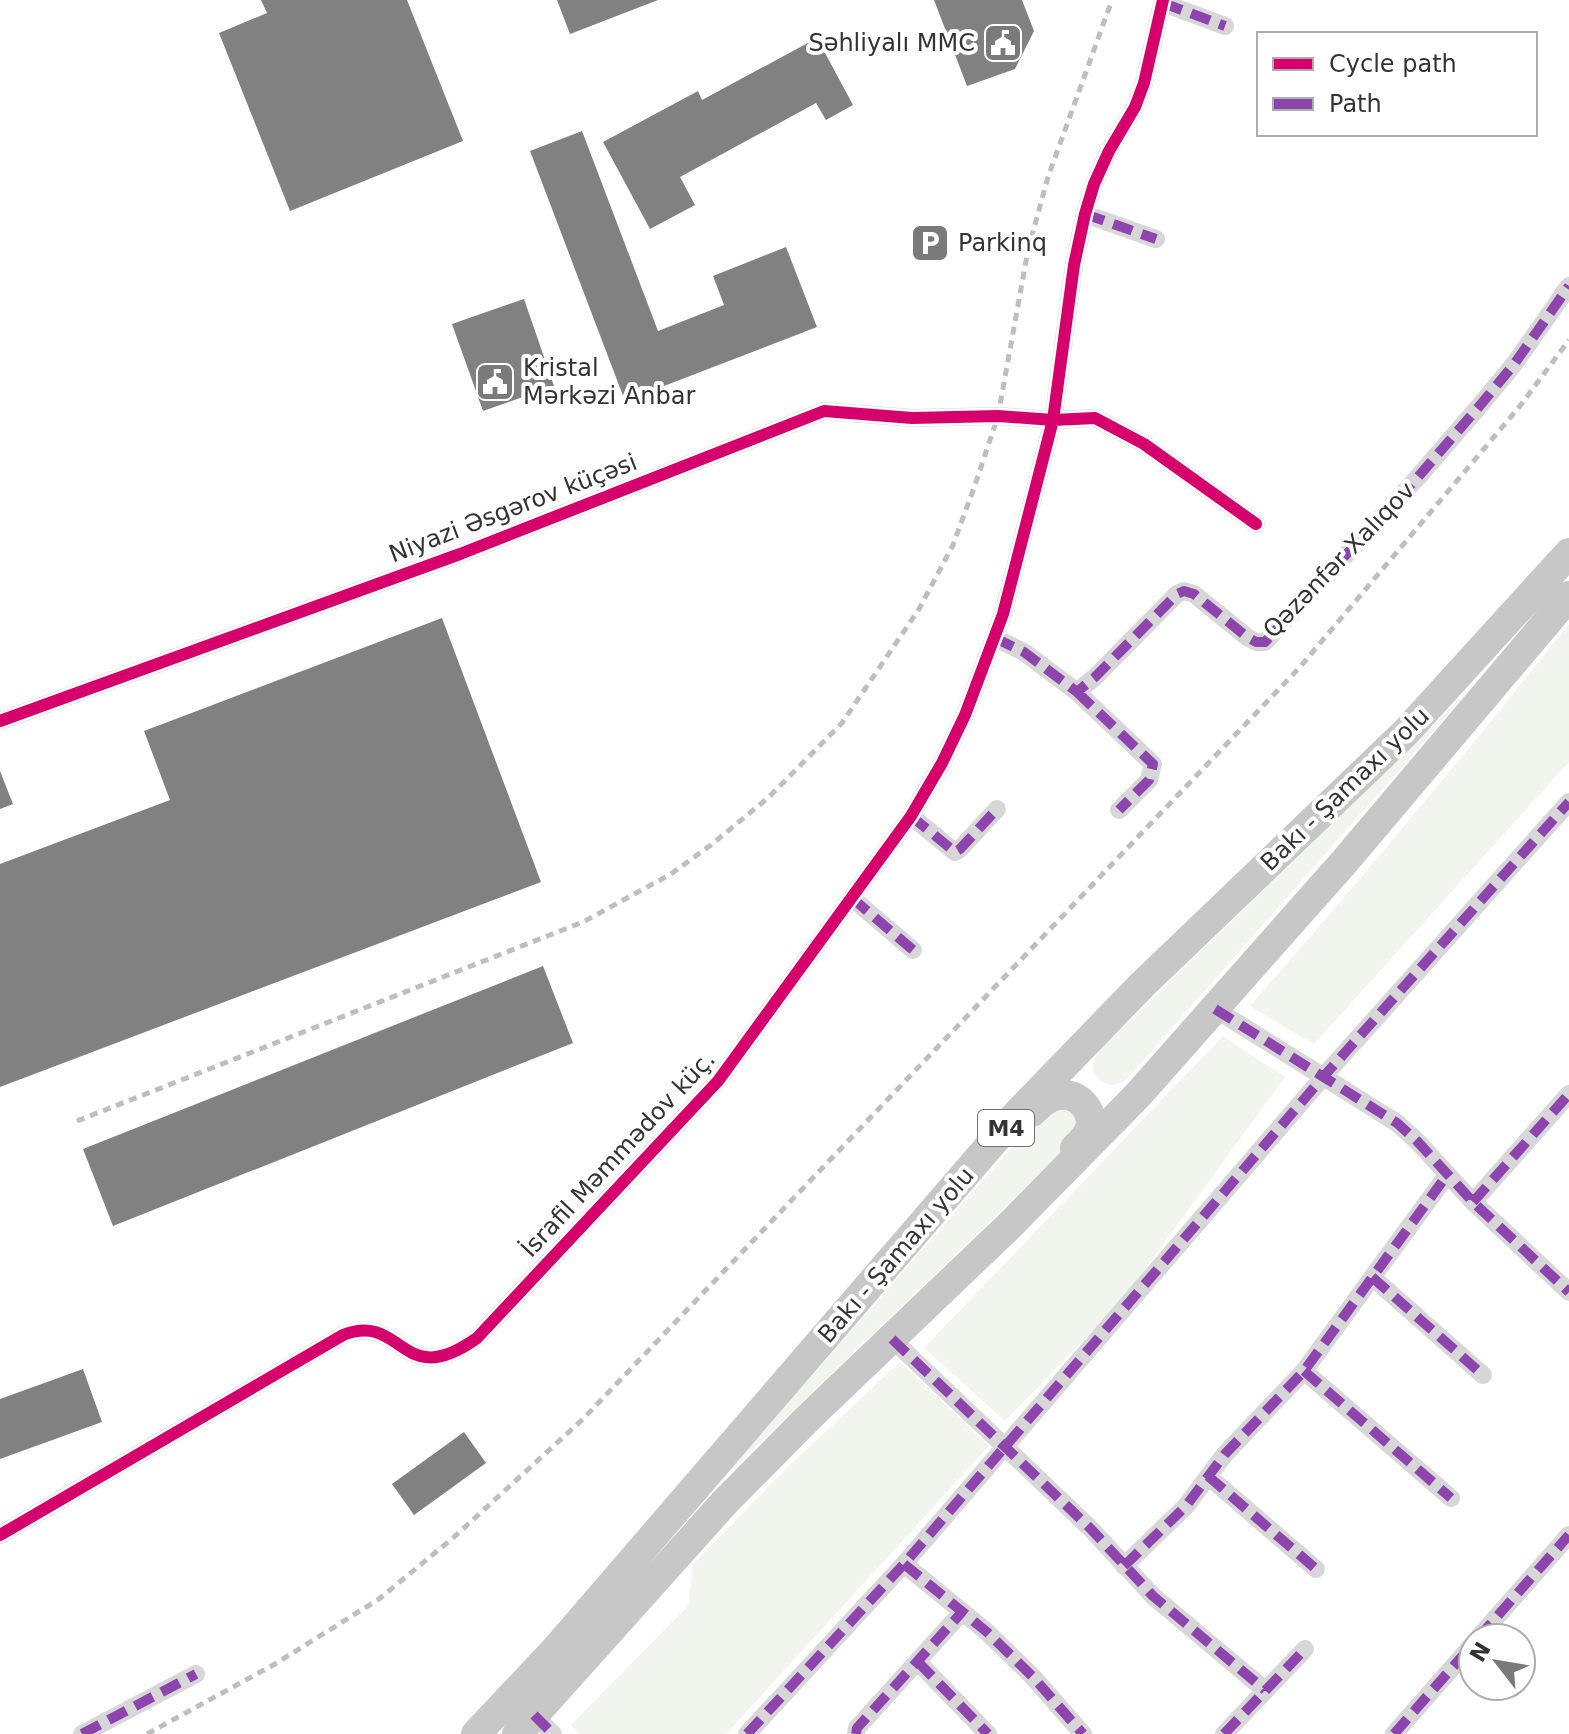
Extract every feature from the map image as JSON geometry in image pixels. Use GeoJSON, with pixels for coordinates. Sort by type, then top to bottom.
{"type":"FeatureCollection","features":[{"type":"Feature","properties":{"kind":"highway","name":"Bakı - Şamaxı yolu"},"geometry":{"type":"LineString","coordinates":[[476,1734],[568,1637],[1017,1114],[1143,984],[1405,733],[1569,553]]}},
{"type":"Feature","properties":{"kind":"highway","name":"Bakı - Şamaxı yolu"},"geometry":{"type":"LineString","coordinates":[[534,1728],[724,1503],[1127,1107],[1345,861],[1569,596]]}},
{"type":"Feature","properties":{"kind":"highway"},"geometry":{"type":"LineString","coordinates":[[1143,984],[1085,1058],[1082,1070],[1085,1081],[1094,1090],[1111,1097],[1120,1093],[1205,1020]]}},
{"type":"Feature","properties":{"kind":"highway"},"geometry":{"type":"LineString","coordinates":[[965,1175],[1048,1098],[1066,1094],[1083,1103],[1089,1112],[1091,1124],[1087,1134],[1009,1226]]}},
{"type":"Feature","properties":{"kind":"street"},"geometry":{"type":"LineString","coordinates":[[1163,2],[1225,26]]}},
{"type":"Feature","properties":{"kind":"street","name":"İsrafil Məmmədov küç."},"geometry":{"type":"LineString","coordinates":[[0,1535],[359,1328],[374,1330],[413,1355],[428,1359],[462,1349],[477,1338],[701,1101],[911,816],[965,715],[995,638],[1053,420],[1074,265],[1085,214],[1104,162],[1140,95],[1163,2]]}},
{"type":"Feature","properties":{"kind":"street"},"geometry":{"type":"LineString","coordinates":[[1085,214],[1156,239]]}},
{"type":"Feature","properties":{"kind":"street","name":"Qəzənfər Xalıqov"},"geometry":{"type":"LineString","coordinates":[[1077,692],[1177,594],[1184,591],[1194,594],[1256,642],[1265,642],[1273,636],[1482,403],[1515,363],[1569,286]]}},
{"type":"Feature","properties":{"kind":"street","name":"Niyazi Əsgərov küçəsi"},"geometry":{"type":"LineString","coordinates":[[0,721],[460,554],[824,411],[912,418],[1095,418],[1144,444],[1256,524]]}},
{"type":"Feature","properties":{"kind":"street"},"geometry":{"type":"LineString","coordinates":[[995,638],[1024,652],[1077,692],[1153,764],[1149,780],[1119,810]]}},
{"type":"Feature","properties":{"kind":"street"},"geometry":{"type":"LineString","coordinates":[[747,1734],[904,1564],[1324,1076],[1569,802]]}},
{"type":"Feature","properties":{"kind":"street"},"geometry":{"type":"LineString","coordinates":[[911,816],[955,852],[997,809]]}},
{"type":"Feature","properties":{"kind":"street"},"geometry":{"type":"LineString","coordinates":[[852,898],[913,950]]}},
{"type":"Feature","properties":{"kind":"street"},"geometry":{"type":"LineString","coordinates":[[1205,1020],[1324,1076],[1408,1132],[1473,1202],[1569,1292]]}},
{"type":"Feature","properties":{"kind":"street"},"geometry":{"type":"LineString","coordinates":[[1473,1202],[1569,1094]]}},
{"type":"Feature","properties":{"kind":"street"},"geometry":{"type":"LineString","coordinates":[[1124,1566],[1186,1506],[1208,1476],[1304,1371],[1447,1175]]}},
{"type":"Feature","properties":{"kind":"street"},"geometry":{"type":"LineString","coordinates":[[1372,1277],[1483,1375]]}},
{"type":"Feature","properties":{"kind":"street"},"geometry":{"type":"LineString","coordinates":[[892,1339],[1090,1528],[1153,1596],[1265,1690]]}},
{"type":"Feature","properties":{"kind":"street"},"geometry":{"type":"LineString","coordinates":[[1304,1371],[1451,1498]]}},
{"type":"Feature","properties":{"kind":"street"},"geometry":{"type":"LineString","coordinates":[[1208,1476],[1316,1569]]}},
{"type":"Feature","properties":{"kind":"street"},"geometry":{"type":"LineString","coordinates":[[1492,1622],[1569,1535]]}},
{"type":"Feature","properties":{"kind":"street"},"geometry":{"type":"LineString","coordinates":[[904,1564],[1033,1677],[1083,1734]]}},
{"type":"Feature","properties":{"kind":"street"},"geometry":{"type":"LineString","coordinates":[[856,1734],[857,1728],[962,1612]]}},
{"type":"Feature","properties":{"kind":"street"},"geometry":{"type":"LineString","coordinates":[[1224,1734],[1305,1649]]}},
{"type":"Feature","properties":{"kind":"street"},"geometry":{"type":"LineString","coordinates":[[918,1662],[988,1734]]}},
{"type":"Feature","properties":{"kind":"street"},"geometry":{"type":"LineString","coordinates":[[1394,1734],[1457,1662]]}},
{"type":"Feature","properties":{"kind":"street"},"geometry":{"type":"LineString","coordinates":[[82,1734],[196,1674]]}},
{"type":"Feature","properties":{"kind":"shaded area"},"geometry":{"type":"Polygon","coordinates":[[[1569,624],[1569,762],[1314,1044],[1250,1006],[1412,817],[1569,624]]]}},
{"type":"Feature","properties":{"kind":"shaded area"},"geometry":{"type":"Polygon","coordinates":[[[1473,686],[1130,1076],[1116,1085],[1106,1084],[1098,1078],[1093,1070],[1094,1062],[1105,1045],[1473,686]]]}},
{"type":"Feature","properties":{"kind":"shaded area"},"geometry":{"type":"Polygon","coordinates":[[[1223,1036],[1285,1077],[1124,1298],[1005,1421],[924,1348],[1223,1036]]]}},
{"type":"Feature","properties":{"kind":"shaded area"},"geometry":{"type":"Polygon","coordinates":[[[1055,1105],[1077,1115],[1078,1129],[1068,1146],[719,1482],[1041,1114],[1055,1105]]]}},
{"type":"Feature","properties":{"kind":"shaded area"},"geometry":{"type":"Polygon","coordinates":[[[900,1362],[989,1446],[726,1734],[579,1734],[571,1725],[688,1606],[693,1564],[791,1464],[900,1362]]]}},
{"type":"Feature","properties":{"kind":"building"},"geometry":{"type":"Polygon","coordinates":[[[261,0],[407,0],[463,141],[290,211],[219,33],[267,13],[261,0]]]}},
{"type":"Feature","properties":{"kind":"building"},"geometry":{"type":"Polygon","coordinates":[[[557,0],[658,0],[570,34],[557,0]]]}},
{"type":"Feature","properties":{"kind":"building"},"geometry":{"type":"Polygon","coordinates":[[[934,0],[1022,0],[1034,31],[1015,69],[967,86],[934,0]]]}},
{"type":"Feature","properties":{"kind":"building"},"geometry":{"type":"Polygon","coordinates":[[[817,38],[853,105],[826,120],[816,103],[680,177],[695,205],[650,229],[603,142],[698,91],[702,100],[817,38]]]}},
{"type":"Feature","properties":{"kind":"building"},"geometry":{"type":"Polygon","coordinates":[[[582,131],[658,331],[724,305],[713,276],[786,247],[817,327],[625,401],[530,151],[582,131]]]}},
{"type":"Feature","properties":{"kind":"building"},"geometry":{"type":"Polygon","coordinates":[[[524,299],[554,386],[483,411],[452,324],[524,299]]]}},
{"type":"Feature","properties":{"kind":"building"},"geometry":{"type":"Polygon","coordinates":[[[442,618],[541,882],[0,1087],[0,864],[170,800],[144,731],[442,618]]]}},
{"type":"Feature","properties":{"kind":"building"},"geometry":{"type":"Polygon","coordinates":[[[0,771],[13,804],[0,809],[0,771]]]}},
{"type":"Feature","properties":{"kind":"building"},"geometry":{"type":"Polygon","coordinates":[[[543,966],[573,1043],[113,1226],[83,1149],[543,966]]]}},
{"type":"Feature","properties":{"kind":"building"},"geometry":{"type":"Polygon","coordinates":[[[83,1369],[102,1422],[0,1459],[0,1399],[83,1369]]]}},
{"type":"Feature","properties":{"kind":"building"},"geometry":{"type":"Polygon","coordinates":[[[464,1432],[486,1463],[414,1515],[392,1484],[464,1432]]]}},
{"type":"Feature","properties":{"kind":"railway"},"geometry":{"type":"LineString","coordinates":[[77,1121],[583,922],[671,874],[711,845],[769,797],[842,723],[919,609],[953,545],[998,416],[1028,250],[1048,177],[1112,0]]}},
{"type":"Feature","properties":{"kind":"railway"},"geometry":{"type":"LineString","coordinates":[[147,1734],[275,1664],[379,1599],[453,1538],[583,1419],[1300,667],[1520,406],[1569,340]]}},
{"type":"Feature","properties":{"kind":"marked path"},"geometry":{"type":"LineString","coordinates":[[1163,3],[1225,26]]}},
{"type":"Feature","properties":{"kind":"marked path"},"geometry":{"type":"LineString","coordinates":[[1085,214],[1156,239]]}},
{"type":"Feature","properties":{"kind":"marked path"},"geometry":{"type":"LineString","coordinates":[[995,638],[1024,652],[1077,692],[1177,594],[1184,591],[1194,594],[1247,637],[1256,642],[1265,642],[1482,403],[1515,363],[1569,286]]}},
{"type":"Feature","properties":{"kind":"marked path"},"geometry":{"type":"LineString","coordinates":[[1077,692],[1153,764],[1149,780],[1119,810]]}},
{"type":"Feature","properties":{"kind":"marked path"},"geometry":{"type":"LineString","coordinates":[[747,1734],[904,1564],[1324,1076],[1569,802]]}},
{"type":"Feature","properties":{"kind":"marked path"},"geometry":{"type":"LineString","coordinates":[[911,816],[955,852],[997,809]]}},
{"type":"Feature","properties":{"kind":"marked path"},"geometry":{"type":"LineString","coordinates":[[852,898],[913,950]]}},
{"type":"Feature","properties":{"kind":"marked path"},"geometry":{"type":"LineString","coordinates":[[1215,1009],[1397,1123],[1473,1202],[1569,1292]]}},
{"type":"Feature","properties":{"kind":"marked path"},"geometry":{"type":"LineString","coordinates":[[1473,1202],[1569,1094]]}},
{"type":"Feature","properties":{"kind":"marked path"},"geometry":{"type":"LineString","coordinates":[[1124,1566],[1186,1506],[1225,1454],[1304,1371],[1447,1175]]}},
{"type":"Feature","properties":{"kind":"marked path"},"geometry":{"type":"LineString","coordinates":[[1372,1277],[1483,1375]]}},
{"type":"Feature","properties":{"kind":"marked path"},"geometry":{"type":"LineString","coordinates":[[892,1339],[1090,1528],[1153,1596],[1265,1690]]}},
{"type":"Feature","properties":{"kind":"marked path"},"geometry":{"type":"LineString","coordinates":[[1304,1371],[1451,1498]]}},
{"type":"Feature","properties":{"kind":"marked path"},"geometry":{"type":"LineString","coordinates":[[1208,1476],[1316,1569]]}},
{"type":"Feature","properties":{"kind":"marked path"},"geometry":{"type":"LineString","coordinates":[[1492,1622],[1569,1535]]}},
{"type":"Feature","properties":{"kind":"marked path"},"geometry":{"type":"LineString","coordinates":[[904,1564],[987,1632],[1033,1677],[1083,1734]]}},
{"type":"Feature","properties":{"kind":"marked path"},"geometry":{"type":"LineString","coordinates":[[856,1734],[857,1728],[962,1612]]}},
{"type":"Feature","properties":{"kind":"marked path"},"geometry":{"type":"LineString","coordinates":[[1224,1734],[1305,1649]]}},
{"type":"Feature","properties":{"kind":"marked path"},"geometry":{"type":"LineString","coordinates":[[918,1662],[988,1734]]}},
{"type":"Feature","properties":{"kind":"marked path"},"geometry":{"type":"LineString","coordinates":[[1394,1734],[1457,1662]]}},
{"type":"Feature","properties":{"kind":"marked path"},"geometry":{"type":"LineString","coordinates":[[82,1734],[196,1674]]}},
{"type":"Feature","properties":{"kind":"marked path"},"geometry":{"type":"LineString","coordinates":[[534,1715],[553,1734]]}},
{"type":"Feature","properties":{"kind":"cycle path"},"geometry":{"type":"LineString","coordinates":[[0,1535],[343,1335],[363,1330],[379,1333],[417,1355],[432,1357],[452,1353],[477,1338],[718,1081],[911,816],[965,715],[1003,614],[1053,420],[1074,265],[1085,214],[1094,184],[1135,107],[1144,83],[1163,0]]}},
{"type":"Feature","properties":{"kind":"cycle path"},"geometry":{"type":"LineString","coordinates":[[0,721],[460,554],[824,411],[912,418],[1095,418],[1144,444],[1256,524]]}},
{"type":"Feature","properties":{"kind":"place","name":"Səhliyalı MMC"},"geometry":{"type":"Point","coordinates":[1003,43]}},
{"type":"Feature","properties":{"kind":"place","name":"Parkinq"},"geometry":{"type":"Point","coordinates":[930,243]}},
{"type":"Feature","properties":{"kind":"place","name":"Kristal Mərkəzi Anbar"},"geometry":{"type":"Point","coordinates":[495,382]}}]}
